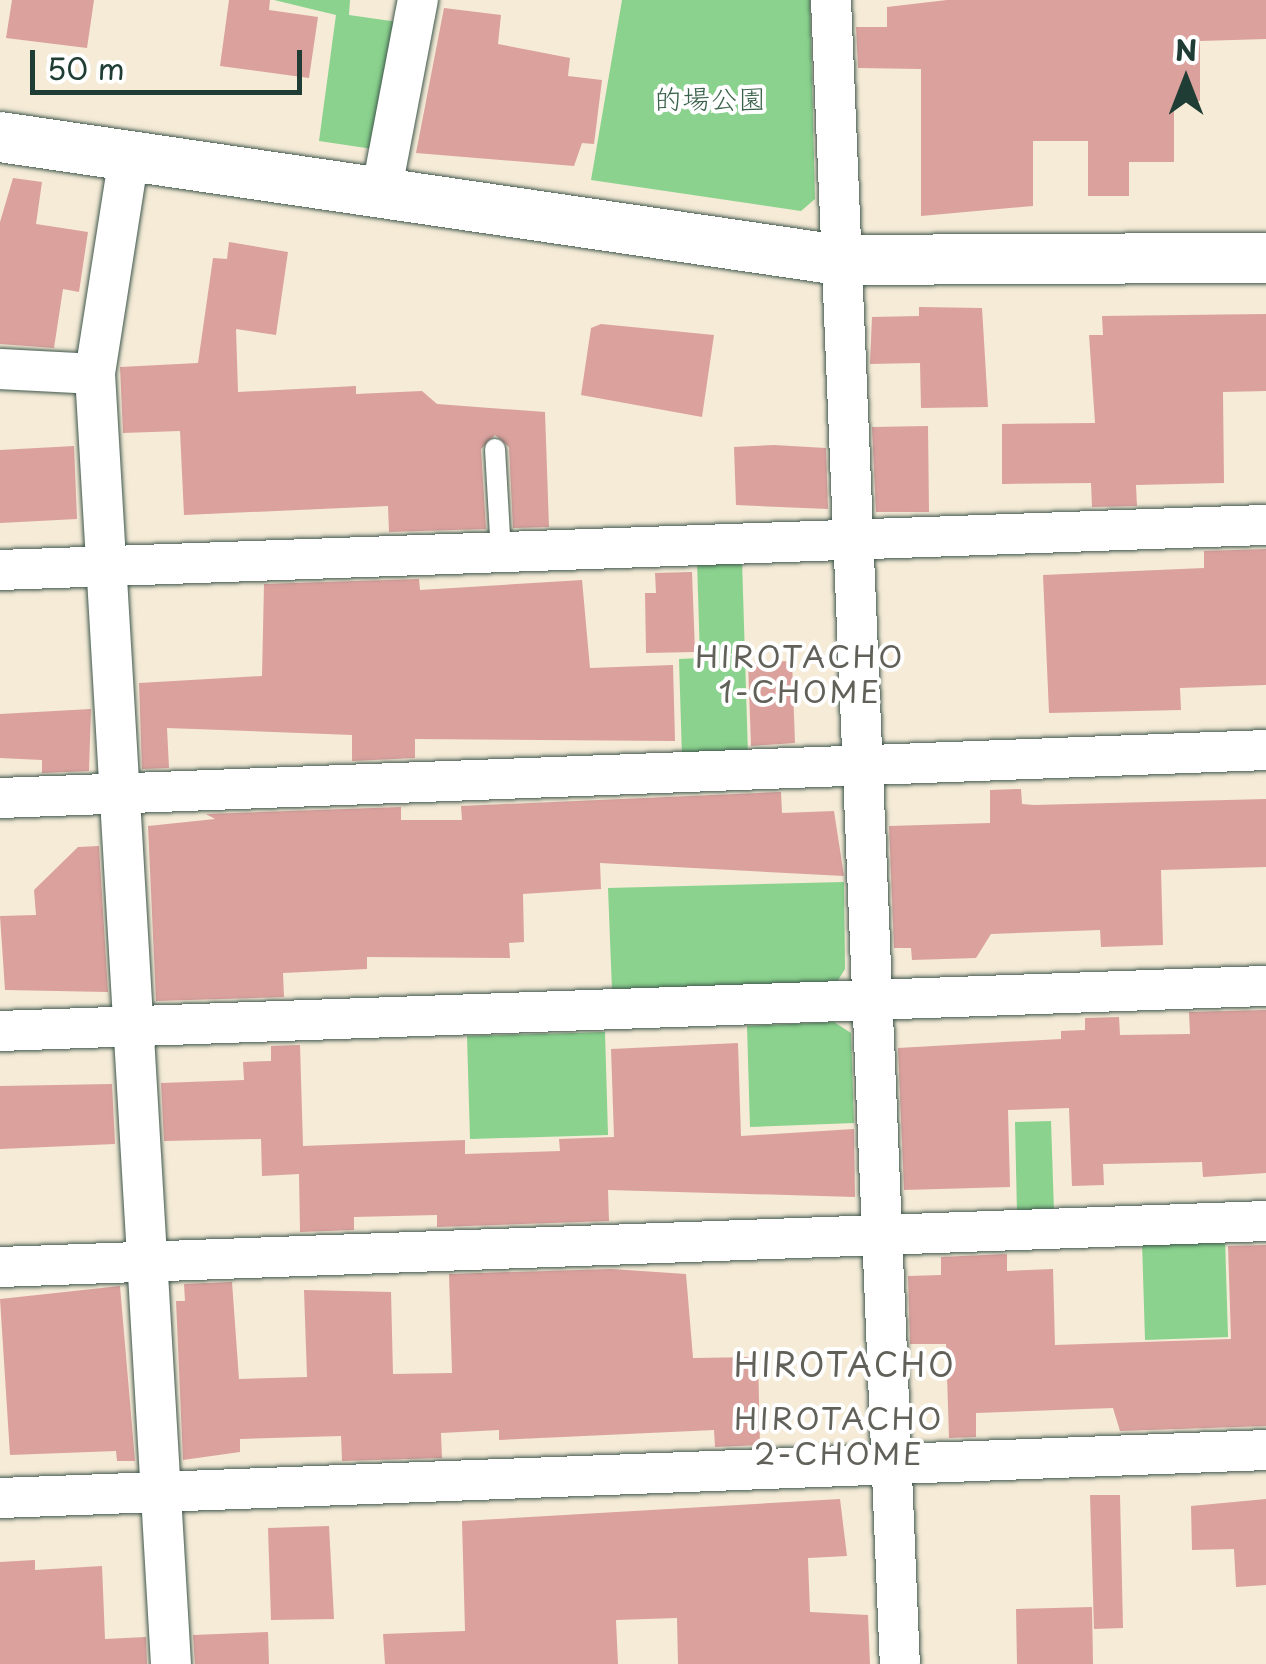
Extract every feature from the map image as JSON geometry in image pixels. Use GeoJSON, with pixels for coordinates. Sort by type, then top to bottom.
{"type":"FeatureCollection","features":[{"type":"Feature","properties":{"kind":"street"},"geometry":{"type":"LineString","coordinates":[[382,188],[418,0]]}},
{"type":"Feature","properties":{"kind":"street"},"geometry":{"type":"LineString","coordinates":[[831,0],[868,1001],[900,1664]]}},
{"type":"Feature","properties":{"kind":"street"},"geometry":{"type":"LineString","coordinates":[[0,138],[382,188],[838,260],[1266,258]]}},
{"type":"Feature","properties":{"kind":"street"},"geometry":{"type":"LineString","coordinates":[[130,156],[94,374],[171,1664]]}},
{"type":"Feature","properties":{"kind":"street"},"geometry":{"type":"LineString","coordinates":[[0,369],[94,374]]}},
{"type":"Feature","properties":{"kind":"street"},"geometry":{"type":"LineString","coordinates":[[0,570],[1266,525]]}},
{"type":"Feature","properties":{"kind":"street"},"geometry":{"type":"LineString","coordinates":[[0,798],[1266,750]]}},
{"type":"Feature","properties":{"kind":"street"},"geometry":{"type":"LineString","coordinates":[[0,1032],[1266,986]]}},
{"type":"Feature","properties":{"kind":"street"},"geometry":{"type":"LineString","coordinates":[[0,1268],[1266,1221]]}},
{"type":"Feature","properties":{"kind":"street"},"geometry":{"type":"LineString","coordinates":[[0,1498],[1266,1450]]}},
{"type":"Feature","properties":{"kind":"lane"},"geometry":{"type":"LineString","coordinates":[[496,449],[502,552]]}},
{"type":"Feature","properties":{"kind":"green space"},"geometry":{"type":"Polygon","coordinates":[[[274,0],[350,0],[349,15],[398,22],[373,149],[319,141],[336,15],[274,0]]]}},
{"type":"Feature","properties":{"kind":"green space","name":"的場公園"},"geometry":{"type":"Polygon","coordinates":[[[622,0],[810,0],[815,199],[801,211],[591,180],[622,0]]]}},
{"type":"Feature","properties":{"kind":"green space"},"geometry":{"type":"Polygon","coordinates":[[[742,560],[748,755],[682,757],[679,659],[700,658],[697,561],[742,560]]]}},
{"type":"Feature","properties":{"kind":"green space"},"geometry":{"type":"Polygon","coordinates":[[[844,882],[845,969],[837,982],[612,990],[608,888],[844,882]]]}},
{"type":"Feature","properties":{"kind":"green space"},"geometry":{"type":"Polygon","coordinates":[[[834,1022],[851,1033],[854,1123],[750,1127],[747,1026],[834,1022]]]}},
{"type":"Feature","properties":{"kind":"green space"},"geometry":{"type":"Polygon","coordinates":[[[605,1032],[608,1135],[470,1139],[467,1036],[605,1032]]]}},
{"type":"Feature","properties":{"kind":"green space"},"geometry":{"type":"Polygon","coordinates":[[[1051,1121],[1054,1212],[1017,1214],[1015,1122],[1051,1121]]]}},
{"type":"Feature","properties":{"kind":"green space"},"geometry":{"type":"Polygon","coordinates":[[[1225,1238],[1228,1337],[1145,1340],[1142,1241],[1225,1238]]]}},
{"type":"Feature","properties":{"kind":"building"},"geometry":{"type":"Polygon","coordinates":[[[12,0],[94,0],[87,48],[6,38],[12,0]]]}},
{"type":"Feature","properties":{"kind":"building"},"geometry":{"type":"Polygon","coordinates":[[[229,0],[270,0],[269,10],[318,17],[309,78],[220,66],[229,0]]]}},
{"type":"Feature","properties":{"kind":"building"},"geometry":{"type":"Polygon","coordinates":[[[947,0],[1266,0],[1266,39],[1200,41],[1200,101],[1174,101],[1174,162],[1129,162],[1129,196],[1088,196],[1088,141],[1033,141],[1033,206],[921,216],[921,69],[858,68],[856,27],[887,27],[887,7],[947,0]]]}},
{"type":"Feature","properties":{"kind":"building"},"geometry":{"type":"Polygon","coordinates":[[[444,8],[501,15],[498,44],[570,58],[568,76],[602,80],[594,144],[582,143],[574,166],[416,153],[444,8]]]}},
{"type":"Feature","properties":{"kind":"building"},"geometry":{"type":"Polygon","coordinates":[[[13,178],[42,182],[36,224],[88,232],[79,292],[63,289],[54,348],[0,344],[0,222],[13,178]]]}},
{"type":"Feature","properties":{"kind":"building"},"geometry":{"type":"Polygon","coordinates":[[[229,242],[288,252],[276,335],[236,329],[238,392],[356,386],[356,394],[422,391],[437,404],[545,412],[549,527],[513,528],[509,447],[495,435],[481,449],[486,529],[389,532],[388,506],[184,515],[180,431],[123,433],[120,367],[198,363],[213,258],[227,259],[229,242]]]}},
{"type":"Feature","properties":{"kind":"building"},"geometry":{"type":"Polygon","coordinates":[[[919,307],[982,308],[988,407],[921,408],[920,363],[870,364],[872,317],[919,316],[919,307]]]}},
{"type":"Feature","properties":{"kind":"building"},"geometry":{"type":"Polygon","coordinates":[[[1266,314],[1266,391],[1223,392],[1224,483],[1136,485],[1137,506],[1092,507],[1091,483],[1002,484],[1002,424],[1095,423],[1089,335],[1103,335],[1102,316],[1266,314]]]}},
{"type":"Feature","properties":{"kind":"building"},"geometry":{"type":"Polygon","coordinates":[[[601,324],[714,335],[702,417],[581,395],[591,328],[601,324]]]}},
{"type":"Feature","properties":{"kind":"building"},"geometry":{"type":"Polygon","coordinates":[[[928,426],[929,512],[876,512],[872,427],[928,426]]]}},
{"type":"Feature","properties":{"kind":"building"},"geometry":{"type":"Polygon","coordinates":[[[74,446],[77,519],[0,523],[0,450],[74,446]]]}},
{"type":"Feature","properties":{"kind":"building"},"geometry":{"type":"Polygon","coordinates":[[[734,447],[826,448],[828,509],[736,505],[734,447]]]}},
{"type":"Feature","properties":{"kind":"building"},"geometry":{"type":"Polygon","coordinates":[[[1266,549],[1266,685],[1180,688],[1181,710],[1049,713],[1043,575],[1204,568],[1204,551],[1266,549]]]}},
{"type":"Feature","properties":{"kind":"building"},"geometry":{"type":"Polygon","coordinates":[[[692,572],[695,652],[646,653],[645,593],[656,593],[655,573],[692,572]]]}},
{"type":"Feature","properties":{"kind":"building"},"geometry":{"type":"Polygon","coordinates":[[[419,579],[420,590],[582,580],[590,668],[673,665],[675,741],[415,739],[415,758],[352,761],[352,735],[167,728],[169,768],[142,769],[139,683],[262,676],[264,584],[419,579]]]}},
{"type":"Feature","properties":{"kind":"building"},"geometry":{"type":"Polygon","coordinates":[[[792,661],[795,743],[751,746],[748,662],[792,661]]]}},
{"type":"Feature","properties":{"kind":"building"},"geometry":{"type":"Polygon","coordinates":[[[91,709],[89,771],[42,773],[42,760],[0,758],[0,714],[91,709]]]}},
{"type":"Feature","properties":{"kind":"building"},"geometry":{"type":"Polygon","coordinates":[[[1021,789],[1022,804],[1034,805],[1266,799],[1266,867],[1161,870],[1163,945],[1101,947],[1100,930],[991,934],[976,958],[912,960],[911,948],[894,948],[889,826],[990,823],[990,790],[1021,789]]]}},
{"type":"Feature","properties":{"kind":"building"},"geometry":{"type":"Polygon","coordinates":[[[781,792],[782,813],[834,811],[844,876],[600,863],[601,889],[523,894],[524,942],[509,943],[510,958],[367,957],[367,969],[283,973],[284,997],[156,1001],[148,826],[215,819],[206,814],[401,807],[401,820],[462,820],[461,806],[781,792]]]}},
{"type":"Feature","properties":{"kind":"building"},"geometry":{"type":"Polygon","coordinates":[[[99,846],[108,992],[5,990],[0,916],[36,915],[34,890],[78,847],[99,846]]]}},
{"type":"Feature","properties":{"kind":"building"},"geometry":{"type":"Polygon","coordinates":[[[1266,1010],[1266,1173],[1203,1177],[1202,1162],[1103,1164],[1104,1185],[1072,1186],[1069,1108],[1008,1110],[1010,1187],[904,1190],[898,1048],[1061,1039],[1061,1031],[1085,1030],[1085,1018],[1119,1017],[1120,1035],[1190,1034],[1189,1012],[1266,1010]]]}},
{"type":"Feature","properties":{"kind":"building"},"geometry":{"type":"Polygon","coordinates":[[[738,1043],[741,1136],[854,1129],[855,1197],[608,1190],[609,1221],[437,1227],[437,1215],[354,1217],[354,1230],[300,1232],[299,1174],[262,1176],[261,1139],[164,1141],[161,1083],[244,1080],[243,1062],[271,1061],[271,1046],[300,1045],[303,1146],[465,1140],[465,1154],[560,1151],[559,1139],[614,1137],[611,1049],[738,1043]]]}},
{"type":"Feature","properties":{"kind":"building"},"geometry":{"type":"Polygon","coordinates":[[[112,1084],[115,1144],[0,1149],[0,1086],[112,1084]]]}},
{"type":"Feature","properties":{"kind":"building"},"geometry":{"type":"Polygon","coordinates":[[[1266,1245],[1266,1426],[1120,1431],[1113,1408],[976,1413],[976,1437],[949,1438],[946,1344],[910,1344],[908,1276],[941,1275],[941,1257],[1007,1254],[1007,1271],[1053,1269],[1055,1345],[1231,1339],[1228,1246],[1266,1245]]]}},
{"type":"Feature","properties":{"kind":"building"},"geometry":{"type":"Polygon","coordinates":[[[611,1269],[686,1274],[693,1358],[758,1357],[760,1445],[715,1447],[714,1430],[499,1440],[499,1430],[441,1433],[442,1458],[342,1461],[341,1436],[240,1439],[240,1452],[183,1460],[176,1301],[185,1301],[184,1284],[232,1282],[239,1379],[307,1377],[304,1290],[391,1292],[393,1374],[452,1373],[449,1274],[611,1269]]]}},
{"type":"Feature","properties":{"kind":"building"},"geometry":{"type":"Polygon","coordinates":[[[120,1286],[135,1461],[117,1461],[116,1451],[10,1455],[0,1299],[120,1286]]]}},
{"type":"Feature","properties":{"kind":"building"},"geometry":{"type":"Polygon","coordinates":[[[1090,1495],[1120,1495],[1123,1628],[1094,1629],[1090,1495]]]}},
{"type":"Feature","properties":{"kind":"building"},"geometry":{"type":"Polygon","coordinates":[[[840,1499],[847,1556],[808,1558],[810,1612],[868,1615],[870,1664],[678,1664],[677,1618],[616,1620],[618,1664],[385,1664],[383,1634],[465,1631],[462,1521],[840,1499]]]}},
{"type":"Feature","properties":{"kind":"building"},"geometry":{"type":"Polygon","coordinates":[[[1266,1499],[1266,1585],[1236,1587],[1234,1549],[1192,1550],[1191,1506],[1266,1499]]]}},
{"type":"Feature","properties":{"kind":"building"},"geometry":{"type":"Polygon","coordinates":[[[329,1526],[334,1619],[271,1620],[268,1528],[329,1526]]]}},
{"type":"Feature","properties":{"kind":"building"},"geometry":{"type":"Polygon","coordinates":[[[35,1560],[35,1570],[102,1566],[105,1639],[146,1637],[147,1664],[0,1664],[0,1562],[35,1560]]]}},
{"type":"Feature","properties":{"kind":"building"},"geometry":{"type":"Polygon","coordinates":[[[1092,1607],[1093,1664],[1017,1664],[1016,1609],[1092,1607]]]}},
{"type":"Feature","properties":{"kind":"building"},"geometry":{"type":"Polygon","coordinates":[[[268,1632],[269,1664],[195,1664],[193,1635],[268,1632]]]}},
{"type":"Feature","properties":{"kind":"district","name":"HIROTACHO 1-CHOME"},"geometry":{"type":"Point","coordinates":[800,673]}},
{"type":"Feature","properties":{"kind":"district","name":"HIROTACHO"},"geometry":{"type":"Point","coordinates":[845,1364]}},
{"type":"Feature","properties":{"kind":"district","name":"HIROTACHO 2-CHOME"},"geometry":{"type":"Point","coordinates":[839,1435]}}]}
